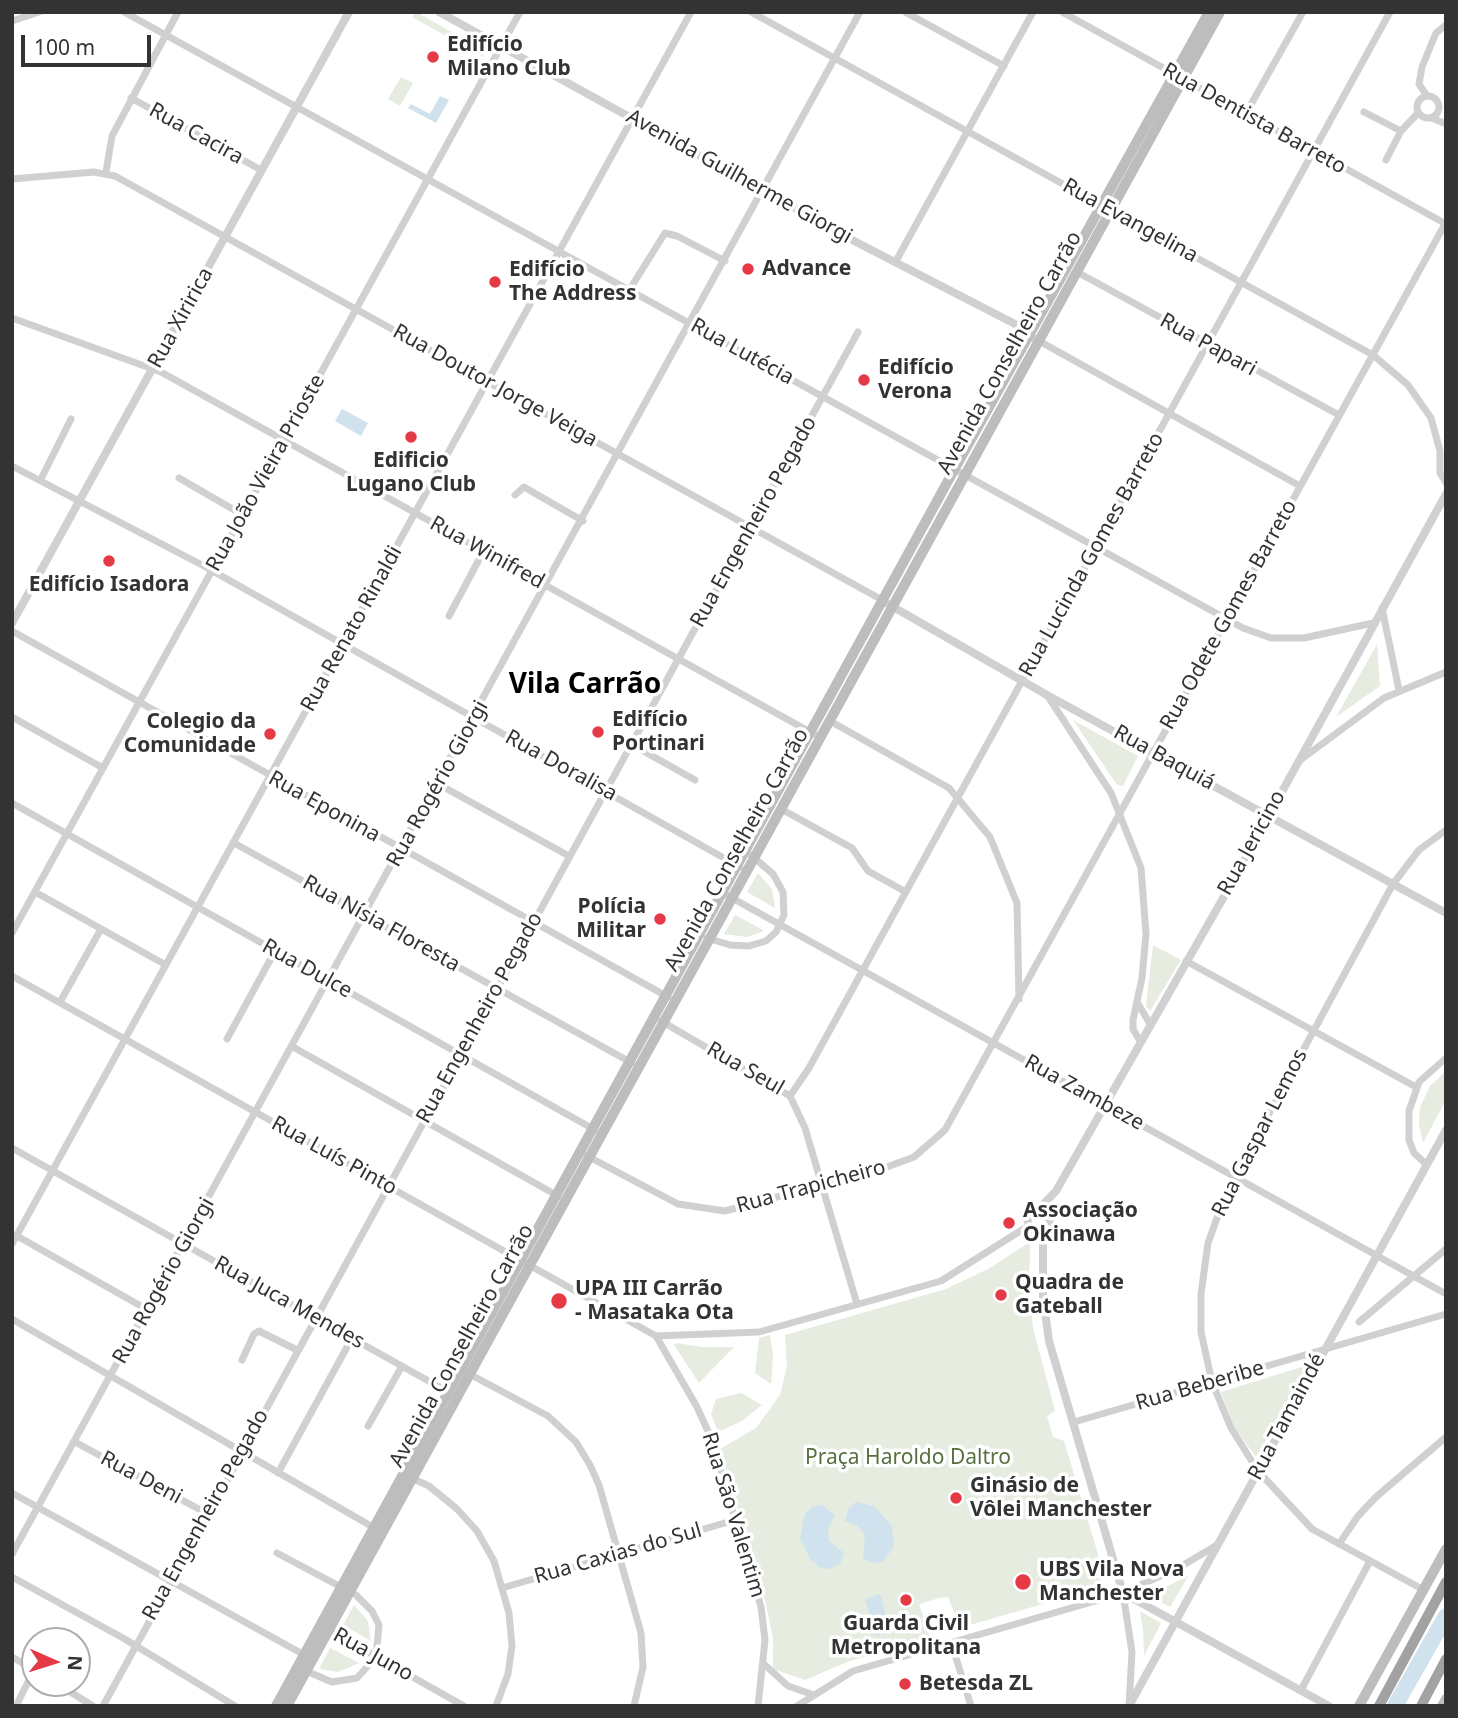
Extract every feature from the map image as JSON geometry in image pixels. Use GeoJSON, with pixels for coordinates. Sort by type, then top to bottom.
{"type":"FeatureCollection","features":[{"type":"Feature","properties":{"kind":"highway"},"geometry":{"type":"LineString","coordinates":[[1379,1706],[1446,1582]]}},
{"type":"Feature","properties":{"kind":"highway"},"geometry":{"type":"LineString","coordinates":[[1422,1706],[1446,1659]]}},
{"type":"Feature","properties":{"kind":"main road","name":"Avenida Conselheiro Carrão"},"geometry":{"type":"LineString","coordinates":[[750,854],[781,809],[816,735],[830,721],[954,470],[1077,272],[1111,212],[1209,12]]}},
{"type":"Feature","properties":{"kind":"main road","name":"Avenida Conselheiro Carrão"},"geometry":{"type":"LineString","coordinates":[[276,1706],[308,1657],[888,604],[964,476],[1100,206],[1220,12]]}},
{"type":"Feature","properties":{"kind":"main road"},"geometry":{"type":"LineString","coordinates":[[1359,1706],[1446,1549]]}},
{"type":"Feature","properties":{"kind":"main road","name":"Avenida Conselheiro Carrão"},"geometry":{"type":"LineString","coordinates":[[287,1706],[306,1671],[308,1657]]}},
{"type":"Feature","properties":{"kind":"main road"},"geometry":{"type":"LineString","coordinates":[[1442,1706],[1446,1699]]}},
{"type":"Feature","properties":{"kind":"street"},"geometry":{"type":"LineString","coordinates":[[12,21],[39,12]]}},
{"type":"Feature","properties":{"kind":"street","name":"Rua Lutécia"},"geometry":{"type":"LineString","coordinates":[[124,12],[560,250],[964,476],[1258,635],[1287,639],[1304,638],[1373,623]]}},
{"type":"Feature","properties":{"kind":"street"},"geometry":{"type":"LineString","coordinates":[[12,180],[106,172],[112,136],[178,12]]}},
{"type":"Feature","properties":{"kind":"street","name":"Rua Xiririca"},"geometry":{"type":"LineString","coordinates":[[12,623],[349,12]]}},
{"type":"Feature","properties":{"kind":"street","name":"Avenida Guilherme Giorgi"},"geometry":{"type":"LineString","coordinates":[[439,12],[764,191],[1004,318],[1034,338]]}},
{"type":"Feature","properties":{"kind":"street","name":"Rua João Vieira Prioste"},"geometry":{"type":"LineString","coordinates":[[12,933],[520,12]]}},
{"type":"Feature","properties":{"kind":"street","name":"Rua Renato Rinaldi"},"geometry":{"type":"LineString","coordinates":[[12,1244],[16,1232],[53,1171],[271,778],[691,12]]}},
{"type":"Feature","properties":{"kind":"street","name":"Rua Evangelina"},"geometry":{"type":"LineString","coordinates":[[751,12],[1373,355],[1408,385],[1431,418],[1440,451],[1440,473],[1446,484]]}},
{"type":"Feature","properties":{"kind":"street","name":"Rua Rogério Giorgi"},"geometry":{"type":"LineString","coordinates":[[12,1554],[475,718],[860,12]]}},
{"type":"Feature","properties":{"kind":"street"},"geometry":{"type":"LineString","coordinates":[[905,12],[1003,66]]}},
{"type":"Feature","properties":{"kind":"street"},"geometry":{"type":"LineString","coordinates":[[896,261],[1033,12]]}},
{"type":"Feature","properties":{"kind":"street","name":"Rua Dentista Barreto"},"geometry":{"type":"LineString","coordinates":[[1062,12],[1443,223]]}},
{"type":"Feature","properties":{"kind":"street"},"geometry":{"type":"LineString","coordinates":[[1245,115],[1303,12]]}},
{"type":"Feature","properties":{"kind":"street","name":"Rua Lucinda Gomes Barreto"},"geometry":{"type":"LineString","coordinates":[[790,1096],[959,797],[1391,12]]}},
{"type":"Feature","properties":{"kind":"street"},"geometry":{"type":"LineString","coordinates":[[1446,25],[1436,33],[1422,67],[1419,84],[1427,96],[1446,108]]}},
{"type":"Feature","properties":{"kind":"street"},"geometry":{"type":"LineString","coordinates":[[1386,160],[1401,131],[1418,113],[1418,103],[1427,96]]}},
{"type":"Feature","properties":{"kind":"street","name":"Rua Cacira"},"geometry":{"type":"LineString","coordinates":[[131,98],[261,170]]}},
{"type":"Feature","properties":{"kind":"street"},"geometry":{"type":"LineString","coordinates":[[1432,118],[1438,113],[1438,102]]}},
{"type":"Feature","properties":{"kind":"street"},"geometry":{"type":"LineString","coordinates":[[1364,112],[1401,131]]}},
{"type":"Feature","properties":{"kind":"street"},"geometry":{"type":"LineString","coordinates":[[1418,113],[1446,124]]}},
{"type":"Feature","properties":{"kind":"street","name":"Rua Doutor Jorge Veiga"},"geometry":{"type":"LineString","coordinates":[[106,172],[888,604]]}},
{"type":"Feature","properties":{"kind":"street","name":"Rua Odete Gomes Barreto"},"geometry":{"type":"LineString","coordinates":[[994,1043],[1373,355],[1443,223],[1446,211]]}},
{"type":"Feature","properties":{"kind":"street"},"geometry":{"type":"LineString","coordinates":[[630,289],[665,233],[677,236],[724,261]]}},
{"type":"Feature","properties":{"kind":"street","name":"Rua Papari"},"geometry":{"type":"LineString","coordinates":[[1077,272],[1339,415]]}},
{"type":"Feature","properties":{"kind":"street","name":"Rua Winifred"},"geometry":{"type":"LineString","coordinates":[[12,318],[153,368],[816,735]]}},
{"type":"Feature","properties":{"kind":"street","name":"Rua Engenheiro Pegado"},"geometry":{"type":"LineString","coordinates":[[103,1706],[169,1580],[858,332]]}},
{"type":"Feature","properties":{"kind":"street"},"geometry":{"type":"LineString","coordinates":[[1034,338],[1300,486]]}},
{"type":"Feature","properties":{"kind":"street"},"geometry":{"type":"LineString","coordinates":[[41,479],[71,419]]}},
{"type":"Feature","properties":{"kind":"street","name":"Rua Doralisa"},"geometry":{"type":"LineString","coordinates":[[12,466],[81,499],[743,868]]}},
{"type":"Feature","properties":{"kind":"street"},"geometry":{"type":"LineString","coordinates":[[179,478],[243,515]]}},
{"type":"Feature","properties":{"kind":"street"},"geometry":{"type":"LineString","coordinates":[[515,495],[524,487],[583,521]]}},
{"type":"Feature","properties":{"kind":"street","name":"Rua Jericino"},"geometry":{"type":"LineString","coordinates":[[1049,1217],[1056,1191],[1446,494]]}},
{"type":"Feature","properties":{"kind":"street"},"geometry":{"type":"LineString","coordinates":[[449,616],[484,552]]}},
{"type":"Feature","properties":{"kind":"street","name":"Rua Baquiá"},"geometry":{"type":"LineString","coordinates":[[888,604],[1047,695],[1154,751],[1446,913]]}},
{"type":"Feature","properties":{"kind":"street"},"geometry":{"type":"LineString","coordinates":[[1382,607],[1399,690]]}},
{"type":"Feature","properties":{"kind":"street","name":"Rua Eponina"},"geometry":{"type":"LineString","coordinates":[[12,631],[670,999]]}},
{"type":"Feature","properties":{"kind":"street"},"geometry":{"type":"LineString","coordinates":[[1296,764],[1358,715],[1399,690],[1446,672]]}},
{"type":"Feature","properties":{"kind":"street"},"geometry":{"type":"LineString","coordinates":[[1047,695],[1121,814],[1141,868],[1145,892],[1146,934],[1133,1029],[1140,1041]]}},
{"type":"Feature","properties":{"kind":"street"},"geometry":{"type":"LineString","coordinates":[[12,717],[103,768]]}},
{"type":"Feature","properties":{"kind":"street"},"geometry":{"type":"LineString","coordinates":[[830,721],[938,780],[959,797],[990,837],[1014,893],[1020,929],[1019,1000]]}},
{"type":"Feature","properties":{"kind":"street"},"geometry":{"type":"LineString","coordinates":[[631,744],[695,780]]}},
{"type":"Feature","properties":{"kind":"street"},"geometry":{"type":"LineString","coordinates":[[438,784],[569,856]]}},
{"type":"Feature","properties":{"kind":"street","name":"Rua Dulce"},"geometry":{"type":"LineString","coordinates":[[12,803],[597,1131]]}},
{"type":"Feature","properties":{"kind":"street"},"geometry":{"type":"LineString","coordinates":[[781,809],[852,848],[868,871],[906,892]]}},
{"type":"Feature","properties":{"kind":"street","name":"Rua Gaspar Lemos"},"geometry":{"type":"LineString","coordinates":[[1422,1589],[1301,1520],[1258,1471],[1231,1428],[1212,1382],[1201,1332],[1203,1278],[1214,1224],[1235,1176],[1393,884],[1419,850],[1446,830]]}},
{"type":"Feature","properties":{"kind":"street","name":"Rua Nísia Floresta"},"geometry":{"type":"LineString","coordinates":[[234,843],[634,1064]]}},
{"type":"Feature","properties":{"kind":"street"},"geometry":{"type":"LineString","coordinates":[[704,937],[741,947],[757,945],[772,937],[780,925],[785,907],[783,892],[773,874],[750,854]]}},
{"type":"Feature","properties":{"kind":"street"},"geometry":{"type":"LineString","coordinates":[[35,892],[166,965]]}},
{"type":"Feature","properties":{"kind":"street","name":"Rua Zambeze"},"geometry":{"type":"LineString","coordinates":[[727,896],[1446,1294]]}},
{"type":"Feature","properties":{"kind":"street"},"geometry":{"type":"LineString","coordinates":[[60,1002],[101,929]]}},
{"type":"Feature","properties":{"kind":"street"},"geometry":{"type":"LineString","coordinates":[[227,1039],[275,951]]}},
{"type":"Feature","properties":{"kind":"street"},"geometry":{"type":"LineString","coordinates":[[1186,961],[1416,1087]]}},
{"type":"Feature","properties":{"kind":"street","name":"Rua Luís Pinto"},"geometry":{"type":"LineString","coordinates":[[12,976],[656,1336]]}},
{"type":"Feature","properties":{"kind":"street"},"geometry":{"type":"LineString","coordinates":[[1137,1002],[1150,1024]]}},
{"type":"Feature","properties":{"kind":"street","name":"Rua Seul"},"geometry":{"type":"LineString","coordinates":[[659,1019],[790,1096],[805,1128],[857,1304]]}},
{"type":"Feature","properties":{"kind":"street","name":"Rua Trapicheiro"},"geometry":{"type":"LineString","coordinates":[[584,1155],[678,1204],[709,1210],[738,1209],[914,1157],[930,1144],[958,1111],[994,1043]]}},
{"type":"Feature","properties":{"kind":"street"},"geometry":{"type":"LineString","coordinates":[[293,1047],[560,1197]]}},
{"type":"Feature","properties":{"kind":"street"},"geometry":{"type":"LineString","coordinates":[[1427,1165],[1414,1153],[1409,1140],[1409,1111],[1416,1087],[1428,1072],[1446,1058]]}},
{"type":"Feature","properties":{"kind":"street","name":"Rua Tamaindé"},"geometry":{"type":"LineString","coordinates":[[1129,1706],[1321,1352],[1446,1130]]}},
{"type":"Feature","properties":{"kind":"street","name":"Rua Juca Mendes"},"geometry":{"type":"LineString","coordinates":[[12,1148],[452,1394]]}},
{"type":"Feature","properties":{"kind":"street","name":"Rua Jericino"},"geometry":{"type":"LineString","coordinates":[[1037,1211],[1056,1191]]}},
{"type":"Feature","properties":{"kind":"street"},"geometry":{"type":"LineString","coordinates":[[1043,1233],[1036,1233],[1028,1226],[1028,1219],[1037,1211],[1049,1217],[1050,1225],[1043,1233],[1044,1314],[1049,1342],[1124,1592],[1132,1652],[1129,1706]]}},
{"type":"Feature","properties":{"kind":"street"},"geometry":{"type":"LineString","coordinates":[[656,1336],[760,1332],[941,1281],[1028,1226]]}},
{"type":"Feature","properties":{"kind":"street"},"geometry":{"type":"LineString","coordinates":[[16,1232],[148,1310]]}},
{"type":"Feature","properties":{"kind":"street"},"geometry":{"type":"LineString","coordinates":[[1359,1322],[1446,1249]]}},
{"type":"Feature","properties":{"kind":"street","name":"Rua Beberibe"},"geometry":{"type":"LineString","coordinates":[[1074,1422],[1446,1314]]}},
{"type":"Feature","properties":{"kind":"street"},"geometry":{"type":"LineString","coordinates":[[12,1319],[377,1530]]}},
{"type":"Feature","properties":{"kind":"street"},"geometry":{"type":"LineString","coordinates":[[242,1360],[254,1334],[259,1331],[297,1350]]}},
{"type":"Feature","properties":{"kind":"street","name":"Rua São Valentim"},"geometry":{"type":"LineString","coordinates":[[656,1336],[697,1406],[712,1440],[761,1607],[765,1665],[758,1706]]}},
{"type":"Feature","properties":{"kind":"street"},"geometry":{"type":"LineString","coordinates":[[278,1473],[352,1338]]}},
{"type":"Feature","properties":{"kind":"street"},"geometry":{"type":"LineString","coordinates":[[368,1426],[402,1366]]}},
{"type":"Feature","properties":{"kind":"street"},"geometry":{"type":"LineString","coordinates":[[465,1371],[548,1416],[576,1442],[599,1485],[641,1633],[643,1667],[634,1706]]}},
{"type":"Feature","properties":{"kind":"street"},"geometry":{"type":"LineString","coordinates":[[1339,1544],[1358,1516],[1376,1497],[1446,1437]]}},
{"type":"Feature","properties":{"kind":"street","name":"Rua Deni"},"geometry":{"type":"LineString","coordinates":[[75,1442],[206,1513]]}},
{"type":"Feature","properties":{"kind":"street"},"geometry":{"type":"LineString","coordinates":[[407,1475],[445,1498],[468,1520],[486,1545],[509,1613],[512,1646],[508,1674],[496,1706]]}},
{"type":"Feature","properties":{"kind":"street"},"geometry":{"type":"LineString","coordinates":[[12,1493],[308,1657]]}},
{"type":"Feature","properties":{"kind":"street","name":"Rua Caxias do Sul"},"geometry":{"type":"LineString","coordinates":[[502,1588],[735,1520]]}},
{"type":"Feature","properties":{"kind":"street"},"geometry":{"type":"LineString","coordinates":[[797,1706],[811,1694],[853,1671],[1124,1592],[1180,1567],[1218,1545]]}},
{"type":"Feature","properties":{"kind":"street"},"geometry":{"type":"LineString","coordinates":[[276,1553],[345,1589],[363,1601],[376,1617],[379,1638],[376,1657],[361,1675],[345,1682],[325,1681],[306,1671]]}},
{"type":"Feature","properties":{"kind":"street"},"geometry":{"type":"LineString","coordinates":[[1301,1690],[1370,1561]]}},
{"type":"Feature","properties":{"kind":"street"},"geometry":{"type":"LineString","coordinates":[[12,1577],[134,1645],[235,1706]]}},
{"type":"Feature","properties":{"kind":"street"},"geometry":{"type":"LineString","coordinates":[[1124,1592],[1329,1706]]}},
{"type":"Feature","properties":{"kind":"street","name":"Rua Juno"},"geometry":{"type":"LineString","coordinates":[[324,1627],[464,1706]]}},
{"type":"Feature","properties":{"kind":"street"},"geometry":{"type":"LineString","coordinates":[[951,1642],[971,1706]]}},
{"type":"Feature","properties":{"kind":"street"},"geometry":{"type":"LineString","coordinates":[[765,1665],[788,1686],[811,1694]]}},
{"type":"Feature","properties":{"kind":"green space"},"geometry":{"type":"Polygon","coordinates":[[[416,12],[482,49],[484,57],[412,17],[416,12]]]}},
{"type":"Feature","properties":{"kind":"green space"},"geometry":{"type":"Polygon","coordinates":[[[401,77],[413,83],[400,106],[388,99],[401,77]]]}},
{"type":"Feature","properties":{"kind":"green space"},"geometry":{"type":"Polygon","coordinates":[[[1377,644],[1380,686],[1336,717],[1357,680],[1377,644]]]}},
{"type":"Feature","properties":{"kind":"green space"},"geometry":{"type":"Polygon","coordinates":[[[1073,720],[1138,756],[1123,786],[1117,785],[1073,720]]]}},
{"type":"Feature","properties":{"kind":"green space"},"geometry":{"type":"Polygon","coordinates":[[[758,873],[772,889],[775,908],[747,892],[758,873]]]}},
{"type":"Feature","properties":{"kind":"green space"},"geometry":{"type":"Polygon","coordinates":[[[735,915],[764,931],[747,937],[724,934],[735,915]]]}},
{"type":"Feature","properties":{"kind":"green space"},"geometry":{"type":"Polygon","coordinates":[[[1153,945],[1181,960],[1150,1011],[1146,1006],[1153,945]]]}},
{"type":"Feature","properties":{"kind":"green space"},"geometry":{"type":"Polygon","coordinates":[[[1446,1071],[1446,1100],[1423,1143],[1419,1125],[1420,1107],[1430,1086],[1446,1071]]]}},
{"type":"Feature","properties":{"kind":"green space","name":"Praça Haroldo Daltro"},"geometry":{"type":"Polygon","coordinates":[[[1030,1242],[1029,1287],[1033,1328],[1055,1411],[1047,1416],[1053,1437],[1064,1441],[1103,1571],[1101,1584],[960,1628],[948,1597],[939,1598],[919,1604],[930,1637],[847,1662],[805,1680],[773,1669],[773,1638],[766,1604],[720,1449],[756,1428],[780,1395],[787,1366],[785,1335],[946,1289],[990,1268],[1030,1242]]]}},
{"type":"Feature","properties":{"kind":"green space"},"geometry":{"type":"Polygon","coordinates":[[[770,1335],[773,1356],[771,1384],[755,1373],[759,1338],[770,1335]]]}},
{"type":"Feature","properties":{"kind":"green space"},"geometry":{"type":"Polygon","coordinates":[[[676,1343],[703,1347],[734,1347],[699,1383],[674,1345],[676,1343]]]}},
{"type":"Feature","properties":{"kind":"green space"},"geometry":{"type":"Polygon","coordinates":[[[1308,1365],[1256,1457],[1234,1427],[1221,1392],[1308,1365]]]}},
{"type":"Feature","properties":{"kind":"green space","name":"Praça Haroldo Daltro"},"geometry":{"type":"Polygon","coordinates":[[[741,1393],[762,1405],[742,1421],[718,1432],[711,1414],[716,1399],[741,1393]]]}},
{"type":"Feature","properties":{"kind":"green space"},"geometry":{"type":"Polygon","coordinates":[[[1189,1575],[1170,1607],[1147,1595],[1172,1584],[1189,1575]]]}},
{"type":"Feature","properties":{"kind":"green space"},"geometry":{"type":"Polygon","coordinates":[[[354,1605],[368,1621],[371,1641],[343,1625],[354,1605]]]}},
{"type":"Feature","properties":{"kind":"green space"},"geometry":{"type":"Polygon","coordinates":[[[1140,1611],[1161,1623],[1144,1656],[1143,1630],[1140,1611]]]}},
{"type":"Feature","properties":{"kind":"green space"},"geometry":{"type":"Polygon","coordinates":[[[330,1648],[359,1663],[338,1672],[319,1669],[330,1648]]]}},
{"type":"Feature","properties":{"kind":"water"},"geometry":{"type":"Polygon","coordinates":[[[440,96],[449,100],[436,123],[408,108],[411,104],[430,114],[440,96]]]}},
{"type":"Feature","properties":{"kind":"water"},"geometry":{"type":"Polygon","coordinates":[[[342,409],[368,423],[361,436],[335,421],[342,409]]]}},
{"type":"Feature","properties":{"kind":"water"},"geometry":{"type":"Polygon","coordinates":[[[856,1502],[874,1506],[892,1526],[894,1547],[882,1562],[872,1563],[863,1558],[865,1534],[857,1526],[845,1521],[848,1509],[856,1502]]]}},
{"type":"Feature","properties":{"kind":"water"},"geometry":{"type":"Polygon","coordinates":[[[822,1505],[835,1515],[828,1528],[829,1541],[844,1553],[840,1564],[829,1569],[821,1568],[810,1559],[800,1538],[805,1514],[812,1507],[822,1505]]]}},
{"type":"Feature","properties":{"kind":"water"},"geometry":{"type":"Polygon","coordinates":[[[880,1594],[891,1632],[876,1636],[865,1599],[880,1594]]]}},
{"type":"Feature","properties":{"kind":"waterway"},"geometry":{"type":"LineString","coordinates":[[1395,1706],[1446,1616]]}},
{"type":"Feature","properties":{"kind":"place","name":"Edifício Milano Club"},"geometry":{"type":"Point","coordinates":[433,57]}},
{"type":"Feature","properties":{"kind":"place","name":"Advance"},"geometry":{"type":"Point","coordinates":[748,269]}},
{"type":"Feature","properties":{"kind":"place","name":"Edifício The Address"},"geometry":{"type":"Point","coordinates":[495,282]}},
{"type":"Feature","properties":{"kind":"place","name":"Edifício Verona"},"geometry":{"type":"Point","coordinates":[864,380]}},
{"type":"Feature","properties":{"kind":"place","name":"Edificio Lugano Club"},"geometry":{"type":"Point","coordinates":[411,437]}},
{"type":"Feature","properties":{"kind":"place","name":"Edifício Isadora"},"geometry":{"type":"Point","coordinates":[109,561]}},
{"type":"Feature","properties":{"kind":"place","name":"Edifício Portinari"},"geometry":{"type":"Point","coordinates":[598,732]}},
{"type":"Feature","properties":{"kind":"place","name":"Colegio da Comunidade"},"geometry":{"type":"Point","coordinates":[270,734]}},
{"type":"Feature","properties":{"kind":"place","name":"Polícia Militar"},"geometry":{"type":"Point","coordinates":[660,919]}},
{"type":"Feature","properties":{"kind":"place","name":"Associação Okinawa"},"geometry":{"type":"Point","coordinates":[1009,1223]}},
{"type":"Feature","properties":{"kind":"place","name":"Quadra de Gateball"},"geometry":{"type":"Point","coordinates":[1001,1295]}},
{"type":"Feature","properties":{"kind":"place","name":"UPA III Carrão - Masataka Ota"},"geometry":{"type":"Point","coordinates":[559,1301]}},
{"type":"Feature","properties":{"kind":"place","name":"Ginásio de Vôlei Manchester"},"geometry":{"type":"Point","coordinates":[956,1498]}},
{"type":"Feature","properties":{"kind":"place","name":"UBS Vila Nova Manchester"},"geometry":{"type":"Point","coordinates":[1023,1582]}},
{"type":"Feature","properties":{"kind":"place","name":"Guarda Civil Metropolitana"},"geometry":{"type":"Point","coordinates":[906,1600]}},
{"type":"Feature","properties":{"kind":"place","name":"Betesda ZL"},"geometry":{"type":"Point","coordinates":[905,1684]}},
{"type":"Feature","properties":{"kind":"district","name":"Vila Carrão"},"geometry":{"type":"Point","coordinates":[585,685]}}]}
